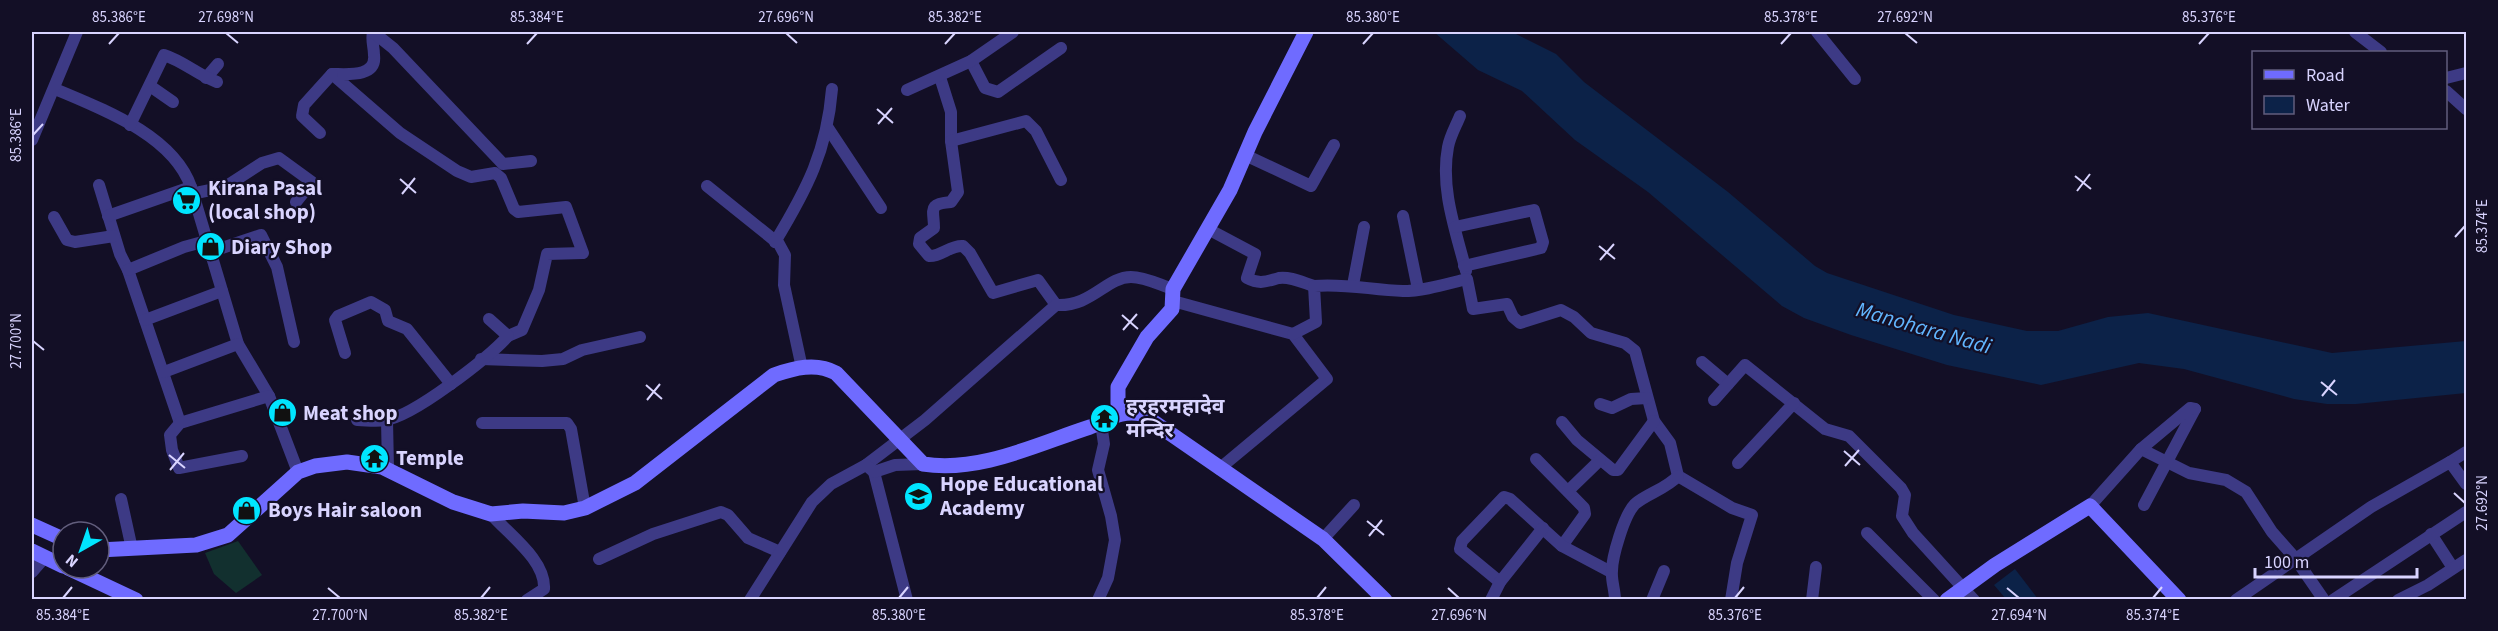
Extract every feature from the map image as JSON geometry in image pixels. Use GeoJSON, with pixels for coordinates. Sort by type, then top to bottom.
{"type":"FeatureCollection","features":[{"type":"Feature","properties":{"kind":"main road"},"geometry":{"type":"LineString","coordinates":[[1121,412],[1118,404],[1118,387],[1148,337],[1172,309],[1173,295],[1230,190],[1306,32]]}},
{"type":"Feature","properties":{"kind":"main road"},"geometry":{"type":"LineString","coordinates":[[111,550],[196,545],[228,534],[298,472],[315,466],[347,462],[368,463],[388,470],[453,502],[491,513],[523,511],[564,513],[585,508],[635,483],[774,375],[816,367],[836,373],[923,464],[943,467],[978,464],[1101,423],[1121,412],[1142,414],[1323,539],[1385,600]]}},
{"type":"Feature","properties":{"kind":"main road"},"geometry":{"type":"LineString","coordinates":[[1947,600],[2090,506],[2179,600]]}},
{"type":"Feature","properties":{"kind":"main road"},"geometry":{"type":"LineString","coordinates":[[32,525],[51,534]]}},
{"type":"Feature","properties":{"kind":"main road"},"geometry":{"type":"LineString","coordinates":[[94,580],[136,600]]}},
{"type":"Feature","properties":{"kind":"street"},"geometry":{"type":"LineString","coordinates":[[32,141],[77,32]]}},
{"type":"Feature","properties":{"kind":"street"},"geometry":{"type":"LineString","coordinates":[[320,133],[302,116],[304,105],[332,74],[360,74],[371,67],[375,58],[371,39],[373,32],[393,48],[499,168],[514,210],[518,212],[566,207],[583,253],[547,254],[539,290],[522,330],[508,336],[495,351],[480,359],[451,384],[387,420],[357,420]]}},
{"type":"Feature","properties":{"kind":"street"},"geometry":{"type":"LineString","coordinates":[[907,90],[971,61],[1013,32]]}},
{"type":"Feature","properties":{"kind":"street"},"geometry":{"type":"LineString","coordinates":[[1817,32],[1854,79]]}},
{"type":"Feature","properties":{"kind":"street"},"geometry":{"type":"LineString","coordinates":[[2355,32],[2380,51]]}},
{"type":"Feature","properties":{"kind":"street"},"geometry":{"type":"LineString","coordinates":[[971,61],[985,88],[998,92],[1061,48]]}},
{"type":"Feature","properties":{"kind":"street"},"geometry":{"type":"LineString","coordinates":[[130,125],[164,55],[176,59],[212,80],[218,64]]}},
{"type":"Feature","properties":{"kind":"street"},"geometry":{"type":"LineString","coordinates":[[2447,78],[2466,73]]}},
{"type":"Feature","properties":{"kind":"street"},"geometry":{"type":"LineString","coordinates":[[332,74],[400,133],[457,171],[471,177],[531,160]]}},
{"type":"Feature","properties":{"kind":"street"},"geometry":{"type":"LineString","coordinates":[[940,77],[951,112],[951,141],[958,192],[951,202],[939,203],[934,207],[933,228],[920,238],[923,251],[934,256],[955,245],[963,246],[993,293],[1038,280],[1056,305]]}},
{"type":"Feature","properties":{"kind":"street"},"geometry":{"type":"LineString","coordinates":[[150,86],[173,102]]}},
{"type":"Feature","properties":{"kind":"street"},"geometry":{"type":"LineString","coordinates":[[775,242],[799,203],[820,156],[828,128],[832,88]]}},
{"type":"Feature","properties":{"kind":"street"},"geometry":{"type":"LineString","coordinates":[[55,89],[119,116],[176,158],[186,172],[238,344],[269,396],[298,472]]}},
{"type":"Feature","properties":{"kind":"street"},"geometry":{"type":"LineString","coordinates":[[2447,93],[2466,109]]}},
{"type":"Feature","properties":{"kind":"street"},"geometry":{"type":"LineString","coordinates":[[1460,116],[1448,145],[1446,173],[1449,206],[1473,309],[1507,304],[1513,317],[1520,323],[1561,310],[1568,312],[1591,333],[1625,343],[1635,351],[1654,421],[1670,443],[1678,476],[1732,508],[1752,514],[1737,563],[1731,600]]}},
{"type":"Feature","properties":{"kind":"street"},"geometry":{"type":"LineString","coordinates":[[951,141],[1026,121],[1036,130],[1061,180]]}},
{"type":"Feature","properties":{"kind":"street"},"geometry":{"type":"LineString","coordinates":[[828,128],[881,208]]}},
{"type":"Feature","properties":{"kind":"street"},"geometry":{"type":"LineString","coordinates":[[1245,155],[1311,186],[1334,145]]}},
{"type":"Feature","properties":{"kind":"street"},"geometry":{"type":"LineString","coordinates":[[108,216],[191,190],[225,187],[262,163],[279,158],[312,182],[296,202]]}},
{"type":"Feature","properties":{"kind":"street"},"geometry":{"type":"LineString","coordinates":[[99,185],[114,236],[128,270],[180,423]]}},
{"type":"Feature","properties":{"kind":"street"},"geometry":{"type":"LineString","coordinates":[[707,186],[775,242],[785,255],[784,285],[802,368]]}},
{"type":"Feature","properties":{"kind":"street"},"geometry":{"type":"LineString","coordinates":[[1455,227],[1534,210],[1543,242],[1541,248],[1464,266]]}},
{"type":"Feature","properties":{"kind":"street"},"geometry":{"type":"LineString","coordinates":[[1403,216],[1418,289]]}},
{"type":"Feature","properties":{"kind":"street"},"geometry":{"type":"LineString","coordinates":[[54,218],[68,240],[75,242],[114,236]]}},
{"type":"Feature","properties":{"kind":"street"},"geometry":{"type":"LineString","coordinates":[[1353,285],[1364,227]]}},
{"type":"Feature","properties":{"kind":"street"},"geometry":{"type":"LineString","coordinates":[[1208,229],[1255,254],[1247,278],[1266,284],[1278,278],[1314,285],[1353,285],[1404,291],[1467,279]]}},
{"type":"Feature","properties":{"kind":"street"},"geometry":{"type":"LineString","coordinates":[[128,270],[184,247],[208,247],[261,235],[277,267],[294,342]]}},
{"type":"Feature","properties":{"kind":"street"},"geometry":{"type":"LineString","coordinates":[[870,468],[899,438],[926,420],[1056,305],[1081,303],[1119,279],[1131,277],[1173,295],[1293,334],[1327,378],[1219,469]]}},
{"type":"Feature","properties":{"kind":"street"},"geometry":{"type":"LineString","coordinates":[[1293,334],[1316,322],[1314,285]]}},
{"type":"Feature","properties":{"kind":"street"},"geometry":{"type":"LineString","coordinates":[[145,320],[222,291]]}},
{"type":"Feature","properties":{"kind":"street"},"geometry":{"type":"LineString","coordinates":[[345,353],[335,320],[338,316],[371,302],[385,310],[387,321],[408,329],[451,384]]}},
{"type":"Feature","properties":{"kind":"street"},"geometry":{"type":"LineString","coordinates":[[489,319],[508,336]]}},
{"type":"Feature","properties":{"kind":"street"},"geometry":{"type":"LineString","coordinates":[[480,359],[542,362],[563,359],[582,350],[640,337]]}},
{"type":"Feature","properties":{"kind":"street"},"geometry":{"type":"LineString","coordinates":[[164,372],[238,344]]}},
{"type":"Feature","properties":{"kind":"street"},"geometry":{"type":"LineString","coordinates":[[1702,362],[1728,384]]}},
{"type":"Feature","properties":{"kind":"street"},"geometry":{"type":"LineString","coordinates":[[1714,400],[1745,365],[1825,429],[1849,436],[1901,488],[1905,495],[1902,516],[1907,525],[1974,600]]}},
{"type":"Feature","properties":{"kind":"street"},"geometry":{"type":"LineString","coordinates":[[242,456],[179,468],[172,450],[170,435],[180,423],[269,396]]}},
{"type":"Feature","properties":{"kind":"street"},"geometry":{"type":"LineString","coordinates":[[1600,404],[1612,408],[1631,399],[1647,398]]}},
{"type":"Feature","properties":{"kind":"street"},"geometry":{"type":"LineString","coordinates":[[1738,462],[1794,403]]}},
{"type":"Feature","properties":{"kind":"street"},"geometry":{"type":"LineString","coordinates":[[2090,506],[2141,449],[2190,408],[2195,409],[2144,505]]}},
{"type":"Feature","properties":{"kind":"street"},"geometry":{"type":"LineString","coordinates":[[387,420],[388,470]]}},
{"type":"Feature","properties":{"kind":"street"},"geometry":{"type":"LineString","coordinates":[[1562,422],[1577,440],[1614,470],[1621,468],[1654,421]]}},
{"type":"Feature","properties":{"kind":"street"},"geometry":{"type":"LineString","coordinates":[[482,423],[567,423],[571,429],[585,508]]}},
{"type":"Feature","properties":{"kind":"street"},"geometry":{"type":"LineString","coordinates":[[1098,600],[1108,578],[1115,540],[1098,470],[1104,444],[1101,423]]}},
{"type":"Feature","properties":{"kind":"street"},"geometry":{"type":"LineString","coordinates":[[2141,449],[2189,473],[2217,477],[2234,484],[2252,498],[2272,532],[2295,558],[2324,600]]}},
{"type":"Feature","properties":{"kind":"street"},"geometry":{"type":"LineString","coordinates":[[2236,600],[2371,507],[2466,452]]}},
{"type":"Feature","properties":{"kind":"street"},"geometry":{"type":"LineString","coordinates":[[1536,459],[1581,503],[1585,514],[1562,546]]}},
{"type":"Feature","properties":{"kind":"street"},"geometry":{"type":"LineString","coordinates":[[1568,491],[1600,460]]}},
{"type":"Feature","properties":{"kind":"street"},"geometry":{"type":"LineString","coordinates":[[2450,462],[2466,484]]}},
{"type":"Feature","properties":{"kind":"street"},"geometry":{"type":"LineString","coordinates":[[750,600],[812,502],[831,484],[870,468],[923,464]]}},
{"type":"Feature","properties":{"kind":"street"},"geometry":{"type":"LineString","coordinates":[[870,468],[907,600]]}},
{"type":"Feature","properties":{"kind":"street"},"geometry":{"type":"LineString","coordinates":[[1615,600],[1615,583],[1611,572],[1621,534],[1631,510],[1635,504],[1668,486],[1678,476]]}},
{"type":"Feature","properties":{"kind":"street"},"geometry":{"type":"LineString","coordinates":[[1500,582],[1463,554],[1460,549],[1462,541],[1504,497],[1510,499],[1562,546],[1611,572]]}},
{"type":"Feature","properties":{"kind":"street"},"geometry":{"type":"LineString","coordinates":[[121,499],[132,549]]}},
{"type":"Feature","properties":{"kind":"street"},"geometry":{"type":"LineString","coordinates":[[1323,539],[1354,505]]}},
{"type":"Feature","properties":{"kind":"street"},"geometry":{"type":"LineString","coordinates":[[599,559],[652,534],[721,512],[728,515],[748,538],[780,552]]}},
{"type":"Feature","properties":{"kind":"street"},"geometry":{"type":"LineString","coordinates":[[2333,600],[2466,512]]}},
{"type":"Feature","properties":{"kind":"street"},"geometry":{"type":"LineString","coordinates":[[491,513],[538,566],[544,580],[544,589],[527,600]]}},
{"type":"Feature","properties":{"kind":"street"},"geometry":{"type":"LineString","coordinates":[[1491,600],[1500,582],[1543,528]]}},
{"type":"Feature","properties":{"kind":"street"},"geometry":{"type":"LineString","coordinates":[[1867,533],[1934,600]]}},
{"type":"Feature","properties":{"kind":"street"},"geometry":{"type":"LineString","coordinates":[[2431,534],[2453,568]]}},
{"type":"Feature","properties":{"kind":"street"},"geometry":{"type":"LineString","coordinates":[[32,572],[38,554]]}},
{"type":"Feature","properties":{"kind":"street"},"geometry":{"type":"LineString","coordinates":[[2398,600],[2428,585],[2466,560]]}},
{"type":"Feature","properties":{"kind":"street"},"geometry":{"type":"LineString","coordinates":[[1812,600],[1816,567]]}},
{"type":"Feature","properties":{"kind":"street"},"geometry":{"type":"LineString","coordinates":[[1652,600],[1664,571]]}},
{"type":"Feature","properties":{"kind":"green space"},"geometry":{"type":"Polygon","coordinates":[[[238,541],[262,575],[236,593],[214,574],[205,553],[238,541]]]}},
{"type":"Feature","properties":{"kind":"water","name":"Manohara Nadi"},"geometry":{"type":"Polygon","coordinates":[[[1434,32],[1512,32],[1556,54],[1584,82],[1728,192],[1815,266],[1827,273],[1954,315],[2027,331],[2058,331],[2108,317],[2148,313],[2332,353],[2466,341],[2466,393],[2356,404],[2327,404],[2294,399],[2184,369],[2139,363],[2041,385],[1947,365],[1851,335],[1804,318],[1782,306],[1648,192],[1575,140],[1522,91],[1478,70],[1434,32]]]}},
{"type":"Feature","properties":{"kind":"water"},"geometry":{"type":"Polygon","coordinates":[[[2015,569],[2038,599],[2006,599],[1994,585],[2015,569]]]}},
{"type":"Feature","properties":{"kind":"place","name":"Kirana Pasal (local shop)"},"geometry":{"type":"Point","coordinates":[187,200]}},
{"type":"Feature","properties":{"kind":"place","name":"Diary Shop"},"geometry":{"type":"Point","coordinates":[210,247]}},
{"type":"Feature","properties":{"kind":"place","name":"Meat shop"},"geometry":{"type":"Point","coordinates":[282,413]}},
{"type":"Feature","properties":{"kind":"place","name":"हरहरमहादेव मन्दिर"},"geometry":{"type":"Point","coordinates":[1105,418]}},
{"type":"Feature","properties":{"kind":"place","name":"Temple"},"geometry":{"type":"Point","coordinates":[375,458]}},
{"type":"Feature","properties":{"kind":"place","name":"Hope Educational Academy"},"geometry":{"type":"Point","coordinates":[919,496]}},
{"type":"Feature","properties":{"kind":"place","name":"Boys Hair saloon"},"geometry":{"type":"Point","coordinates":[247,510]}}]}
